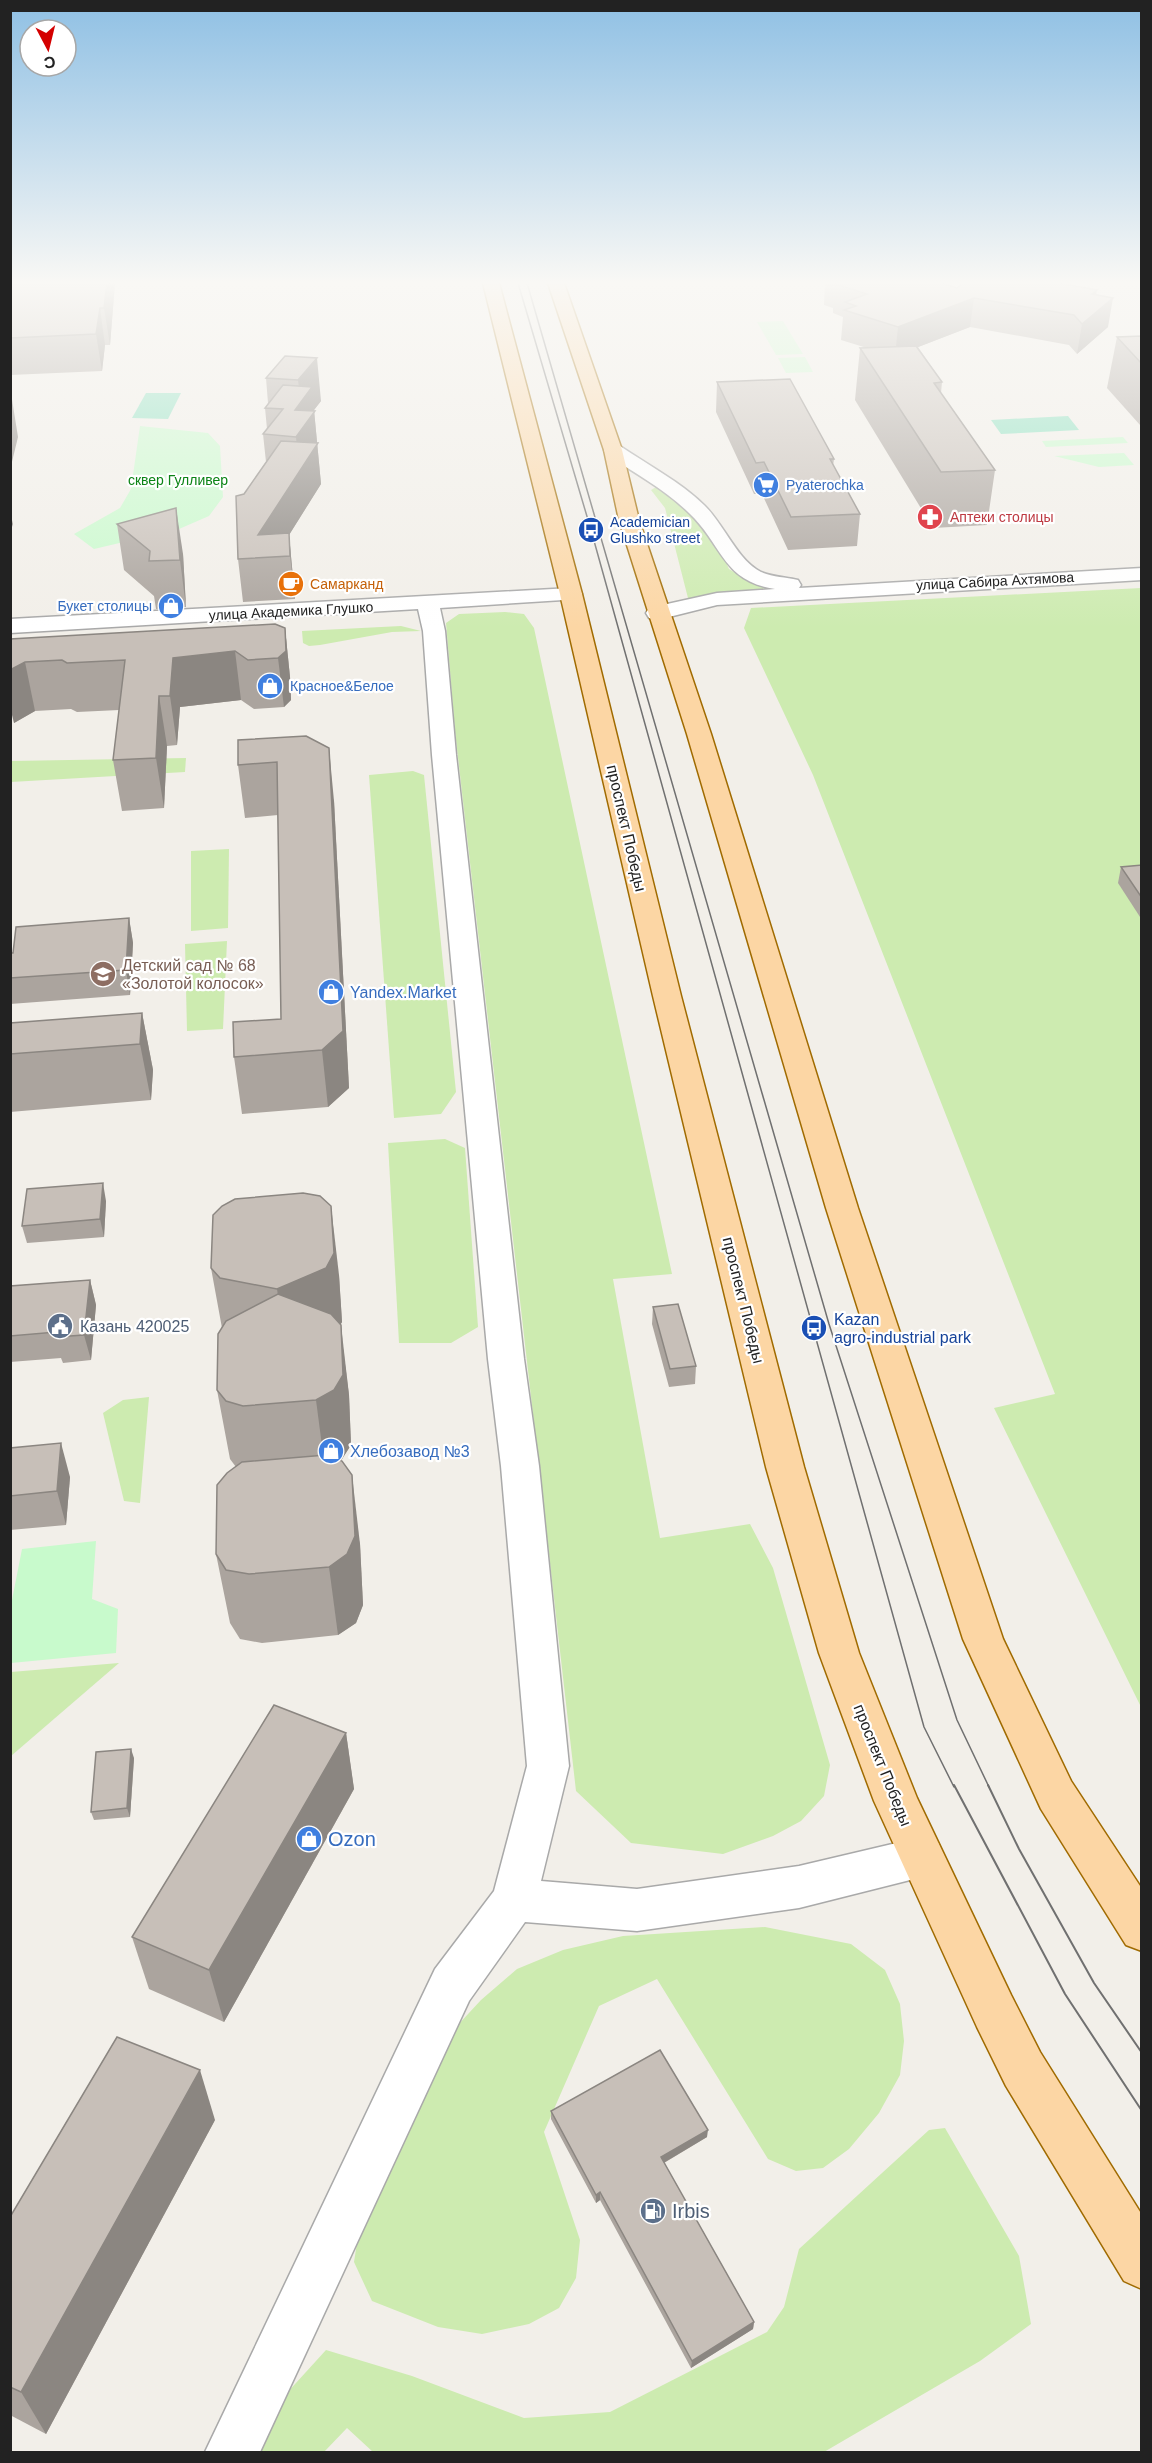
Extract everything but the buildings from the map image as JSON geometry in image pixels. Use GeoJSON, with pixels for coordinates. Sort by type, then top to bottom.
{"type":"FeatureCollection","features":[{"type":"Feature","properties":{"kind":"main road","name":"проспект Победы"},"geometry":{"type":"LineString","coordinates":[[519,398],[571,594],[667,996],[785,1467],[839,1653],[896,1801],[1023,2069],[1142,2262]]}},
{"type":"Feature","properties":{"kind":"main road"},"geometry":{"type":"LineString","coordinates":[[595,398],[613,450],[629,520],[657,613],[699,734],[846,1220],[983,1639],[1056,1795],[1142,1930]]}},
{"type":"Feature","properties":{"kind":"street","name":"улица Сабира Ахтямова"},"geometry":{"type":"LineString","coordinates":[[613,450],[676,491],[699,510],[714,526],[734,562],[744,571],[759,578],[785,584],[849,589]]}},
{"type":"Feature","properties":{"kind":"street","name":"улица Сабира Ахтямова"},"geometry":{"type":"LineString","coordinates":[[657,613],[717,599],[849,589],[1142,573]]}},
{"type":"Feature","properties":{"kind":"street","name":"улица Академика Глушко"},"geometry":{"type":"LineString","coordinates":[[10,626],[571,594]]}},
{"type":"Feature","properties":{"kind":"street"},"geometry":{"type":"LineString","coordinates":[[232,2452],[452,1985],[514,1900],[548,1766],[520,1466],[506,1359],[444,755],[434,631],[428,603]]}},
{"type":"Feature","properties":{"kind":"street"},"geometry":{"type":"LineString","coordinates":[[514,1900],[637,1910],[799,1887],[922,1857]]}},
{"type":"Feature","properties":{"kind":"green space"},"geometry":{"type":"Polygon","coordinates":[[[143,398],[179,398],[168,419],[132,418],[143,398]]]}},
{"type":"Feature","properties":{"kind":"green space"},"geometry":{"type":"Polygon","coordinates":[[[1068,416],[1079,430],[1001,434],[991,420],[1068,416]]]}},
{"type":"Feature","properties":{"kind":"green space","name":"сквер Гулливер"},"geometry":{"type":"Polygon","coordinates":[[[140,426],[208,433],[220,446],[223,497],[209,516],[179,529],[94,549],[74,534],[120,508],[131,489],[140,426]]]}},
{"type":"Feature","properties":{"kind":"green space"},"geometry":{"type":"Polygon","coordinates":[[[1123,437],[1128,443],[1046,447],[1042,441],[1123,437]]]}},
{"type":"Feature","properties":{"kind":"green space"},"geometry":{"type":"Polygon","coordinates":[[[1124,453],[1134,465],[1099,467],[1054,456],[1124,453]]]}},
{"type":"Feature","properties":{"kind":"green space"},"geometry":{"type":"Polygon","coordinates":[[[656,487],[685,503],[714,536],[729,569],[747,580],[788,590],[689,602],[665,508],[651,490],[656,487]]]}},
{"type":"Feature","properties":{"kind":"green space"},"geometry":{"type":"Polygon","coordinates":[[[1141,588],[1141,1707],[994,1408],[1055,1394],[813,775],[744,628],[751,608],[1141,588]]]}},
{"type":"Feature","properties":{"kind":"green space"},"geometry":{"type":"Polygon","coordinates":[[[505,612],[524,614],[534,628],[672,1274],[613,1279],[660,1538],[750,1524],[773,1568],[830,1765],[824,1796],[801,1821],[773,1836],[723,1854],[631,1843],[576,1791],[455,731],[446,623],[459,614],[505,612]]]}},
{"type":"Feature","properties":{"kind":"green space"},"geometry":{"type":"Polygon","coordinates":[[[401,626],[421,631],[392,632],[320,645],[309,646],[303,643],[302,631],[401,626]]]}},
{"type":"Feature","properties":{"kind":"green space"},"geometry":{"type":"Polygon","coordinates":[[[186,758],[185,772],[11,782],[11,761],[186,758]]]}},
{"type":"Feature","properties":{"kind":"green space"},"geometry":{"type":"Polygon","coordinates":[[[413,771],[424,775],[456,1092],[441,1114],[394,1118],[369,775],[413,771]]]}},
{"type":"Feature","properties":{"kind":"green space"},"geometry":{"type":"Polygon","coordinates":[[[229,849],[228,928],[191,931],[191,851],[229,849]]]}},
{"type":"Feature","properties":{"kind":"green space"},"geometry":{"type":"Polygon","coordinates":[[[227,941],[223,1029],[187,1031],[185,944],[227,941]]]}},
{"type":"Feature","properties":{"kind":"green space"},"geometry":{"type":"Polygon","coordinates":[[[445,1139],[465,1148],[478,1327],[451,1343],[399,1343],[388,1143],[445,1139]]]}},
{"type":"Feature","properties":{"kind":"green space"},"geometry":{"type":"Polygon","coordinates":[[[149,1397],[140,1503],[124,1501],[103,1413],[123,1400],[149,1397]]]}},
{"type":"Feature","properties":{"kind":"green space"},"geometry":{"type":"Polygon","coordinates":[[[96,1541],[92,1599],[118,1609],[116,1653],[11,1663],[11,1605],[22,1549],[96,1541]]]}},
{"type":"Feature","properties":{"kind":"green space"},"geometry":{"type":"Polygon","coordinates":[[[119,1663],[11,1756],[11,1672],[119,1663]]]}},
{"type":"Feature","properties":{"kind":"green space"},"geometry":{"type":"Polygon","coordinates":[[[765,1927],[851,1944],[885,1970],[900,2004],[904,2041],[900,2075],[879,2113],[849,2149],[823,2168],[796,2171],[768,2159],[657,1979],[599,2006],[544,2132],[580,2240],[576,2278],[559,2308],[529,2324],[482,2334],[438,2327],[372,2301],[354,2262],[359,2230],[456,2027],[481,2000],[517,1969],[563,1950],[623,1936],[765,1927]]]}},
{"type":"Feature","properties":{"kind":"green space"},"geometry":{"type":"Polygon","coordinates":[[[945,2128],[1019,2256],[1031,2324],[980,2361],[824,2452],[373,2452],[347,2428],[324,2452],[251,2452],[275,2406],[326,2350],[412,2376],[524,2418],[610,2412],[767,2332],[784,2307],[799,2249],[929,2130],[945,2128]]]}},
{"type":"Feature","properties":{"kind":"tram line"},"geometry":{"type":"LineString","coordinates":[[552,398],[591,530],[924,1727],[954,1787]]}},
{"type":"Feature","properties":{"kind":"tram line"},"geometry":{"type":"LineString","coordinates":[[560,398],[829,1324],[957,1720],[989,1787]]}},
{"type":"Feature","properties":{"kind":"tram line"},"geometry":{"type":"LineString","coordinates":[[954,1785],[1065,1994],[1142,2111]]}},
{"type":"Feature","properties":{"kind":"tram line"},"geometry":{"type":"LineString","coordinates":[[988,1785],[1019,1849],[1094,1983],[1142,2053]]}},
{"type":"Feature","properties":{"kind":"place","name":"Pyaterochka"},"geometry":{"type":"Point","coordinates":[766,485]}},
{"type":"Feature","properties":{"kind":"place","name":"Аптеки столицы"},"geometry":{"type":"Point","coordinates":[930,517]}},
{"type":"Feature","properties":{"kind":"place","name":"Academician Glushko street"},"geometry":{"type":"Point","coordinates":[591,530]}},
{"type":"Feature","properties":{"kind":"place","name":"Самарканд"},"geometry":{"type":"Point","coordinates":[291,584]}},
{"type":"Feature","properties":{"kind":"place","name":"Букет столицы"},"geometry":{"type":"Point","coordinates":[171,606]}},
{"type":"Feature","properties":{"kind":"place","name":"Красное&Белое"},"geometry":{"type":"Point","coordinates":[270,686]}},
{"type":"Feature","properties":{"kind":"place","name":"Детский сад № 68 «Золотой колосок»"},"geometry":{"type":"Point","coordinates":[103,974]}},
{"type":"Feature","properties":{"kind":"place","name":"Yandex.Market"},"geometry":{"type":"Point","coordinates":[331,992]}},
{"type":"Feature","properties":{"kind":"place","name":"Казань 420025"},"geometry":{"type":"Point","coordinates":[60,1326]}},
{"type":"Feature","properties":{"kind":"place","name":"Kazan agro-industrial park"},"geometry":{"type":"Point","coordinates":[814,1328]}},
{"type":"Feature","properties":{"kind":"place","name":"Хлебозавод №3"},"geometry":{"type":"Point","coordinates":[331,1451]}},
{"type":"Feature","properties":{"kind":"place","name":"Ozon"},"geometry":{"type":"Point","coordinates":[309,1839]}},
{"type":"Feature","properties":{"kind":"place","name":"Irbis"},"geometry":{"type":"Point","coordinates":[653,2211]}}]}
